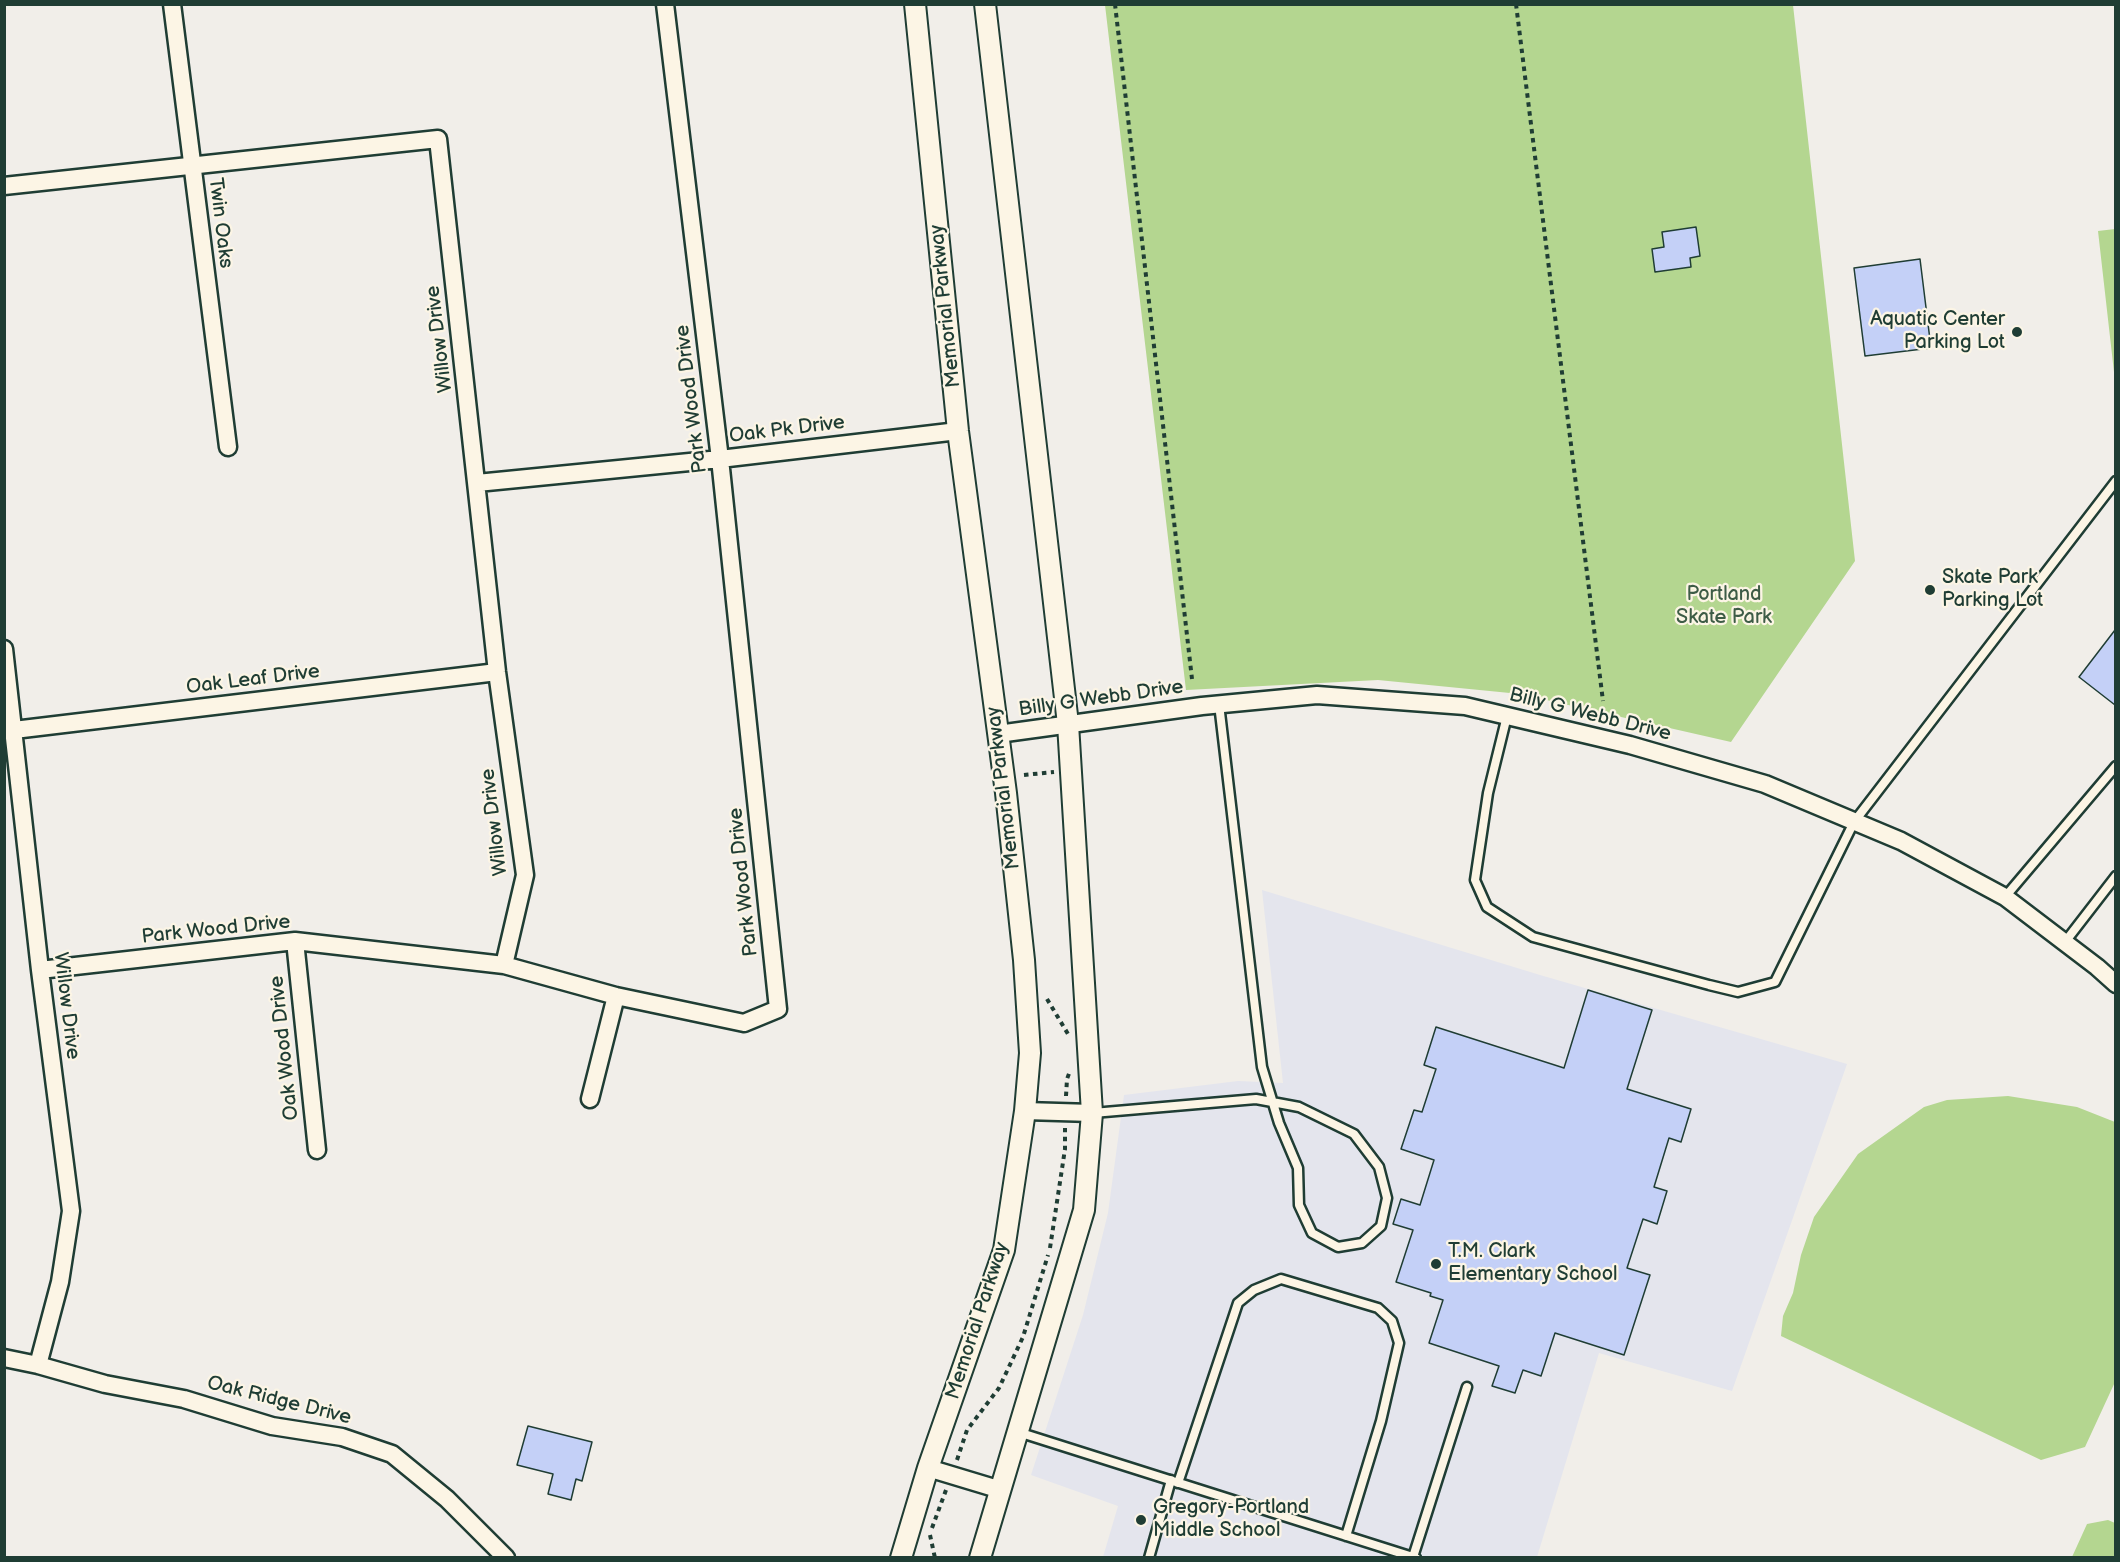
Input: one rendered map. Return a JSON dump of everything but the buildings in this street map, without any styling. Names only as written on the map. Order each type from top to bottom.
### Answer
[{"type":"street","name":"Twin Oaks","points":[[172,4],[228,447]]},
{"type":"street","name":"Park Wood Drive","points":[[40,970],[295,941],[504,965],[616,996],[744,1023],[778,1010],[720,459],[665,4]]},
{"type":"street","name":"Memorial Parkway","points":[[902,1557],[928,1468],[1004,1250],[1025,1111],[1030,1053],[1024,960],[998,734],[958,431],[915,4]]},
{"type":"street","points":[[980,1557],[1084,1210],[1092,1113],[1068,724],[985,4]]},
{"type":"street","name":"Willow Drive","points":[[4,186],[438,139],[497,672],[525,875],[504,965]]},
{"type":"street","name":"Oak Pk Drive","points":[[477,483],[720,459],[958,431]]},
{"type":"street","name":"Willow Drive","points":[[4,649],[40,970],[71,1211],[60,1282],[38,1365]]},
{"type":"street","name":"Oak Leaf Drive","points":[[14,730],[497,672]]},
{"type":"street","name":"Billy G Webb Drive","points":[[998,734],[1219,704],[1317,695],[1466,706],[1630,745],[1765,784],[1900,841],[2005,897],[2065,942],[2115,984]]},
{"type":"street","name":"Oak Wood Drive","points":[[295,941],[317,1150]]},
{"type":"street","points":[[590,1099],[616,996]]},
{"type":"street","points":[[1025,1111],[1092,1113]]},
{"type":"street","name":"Oak Ridge Drive","points":[[4,1358],[105,1384],[184,1399],[272,1426],[342,1437],[392,1454],[447,1499],[497,1554]]},
{"type":"street","points":[[928,1468],[1001,1490]]},
{"type":"lane","points":[[1507,716],[1488,793],[1474,880],[1487,907],[1533,937],[1738,992],[1776,982],[1854,822],[2115,482]]},
{"type":"lane","points":[[1092,1113],[1256,1099],[1274,1102],[1299,1107],[1354,1134],[1379,1167],[1387,1198],[1381,1226],[1362,1243],[1338,1247],[1312,1233],[1299,1205],[1298,1168],[1280,1122],[1274,1102],[1262,1067],[1219,704]]},
{"type":"lane","points":[[2005,897],[2115,766]]},
{"type":"lane","points":[[2065,942],[2115,876]]},
{"type":"lane","points":[[1149,1557],[1238,1303],[1254,1290],[1281,1280],[1378,1308],[1392,1321],[1399,1343],[1381,1421],[1346,1536]]},
{"type":"lane","points":[[1018,1432],[1414,1557],[1467,1387]]},
{"type":"path","points":[[1115,4],[1192,680]]},
{"type":"path","points":[[1516,4],[1603,701]]},
{"type":"shaded area","name":"T.M. Clark Elementary School","points":[[1262,890],[1540,975],[1847,1064],[1732,1391],[1599,1353],[1537,1557],[1103,1557],[1118,1506],[1031,1475],[1083,1315],[1108,1213],[1124,1095],[1238,1081],[1283,1083]]},
{"type":"green space","name":"Portland Skate Park","points":[[1105,5],[1793,5],[1855,561],[1731,742],[1520,694],[1378,680],[1186,690]]},
{"type":"green space","points":[[2116,229],[2115,381],[2098,231]]},
{"type":"green space","points":[[2008,1096],[2077,1107],[2115,1122],[2115,1382],[2085,1447],[2041,1460],[1781,1336],[1783,1316],[1793,1293],[1801,1255],[1814,1217],[1858,1154],[1924,1107],[1947,1100]]},
{"type":"green space","points":[[2108,1520],[2115,1523],[2115,1557],[2072,1557],[2087,1524]]},
{"type":"place","name":"Aquatic Center Parking Lot","points":[[2017,332]]},
{"type":"place","name":"Skate Park Parking Lot","points":[[1930,590]]},
{"type":"place","name":"T.M. Clark Elementary School","points":[[1436,1264]]},
{"type":"place","name":"Gregory-Portland Middle School","points":[[1141,1520]]}]
